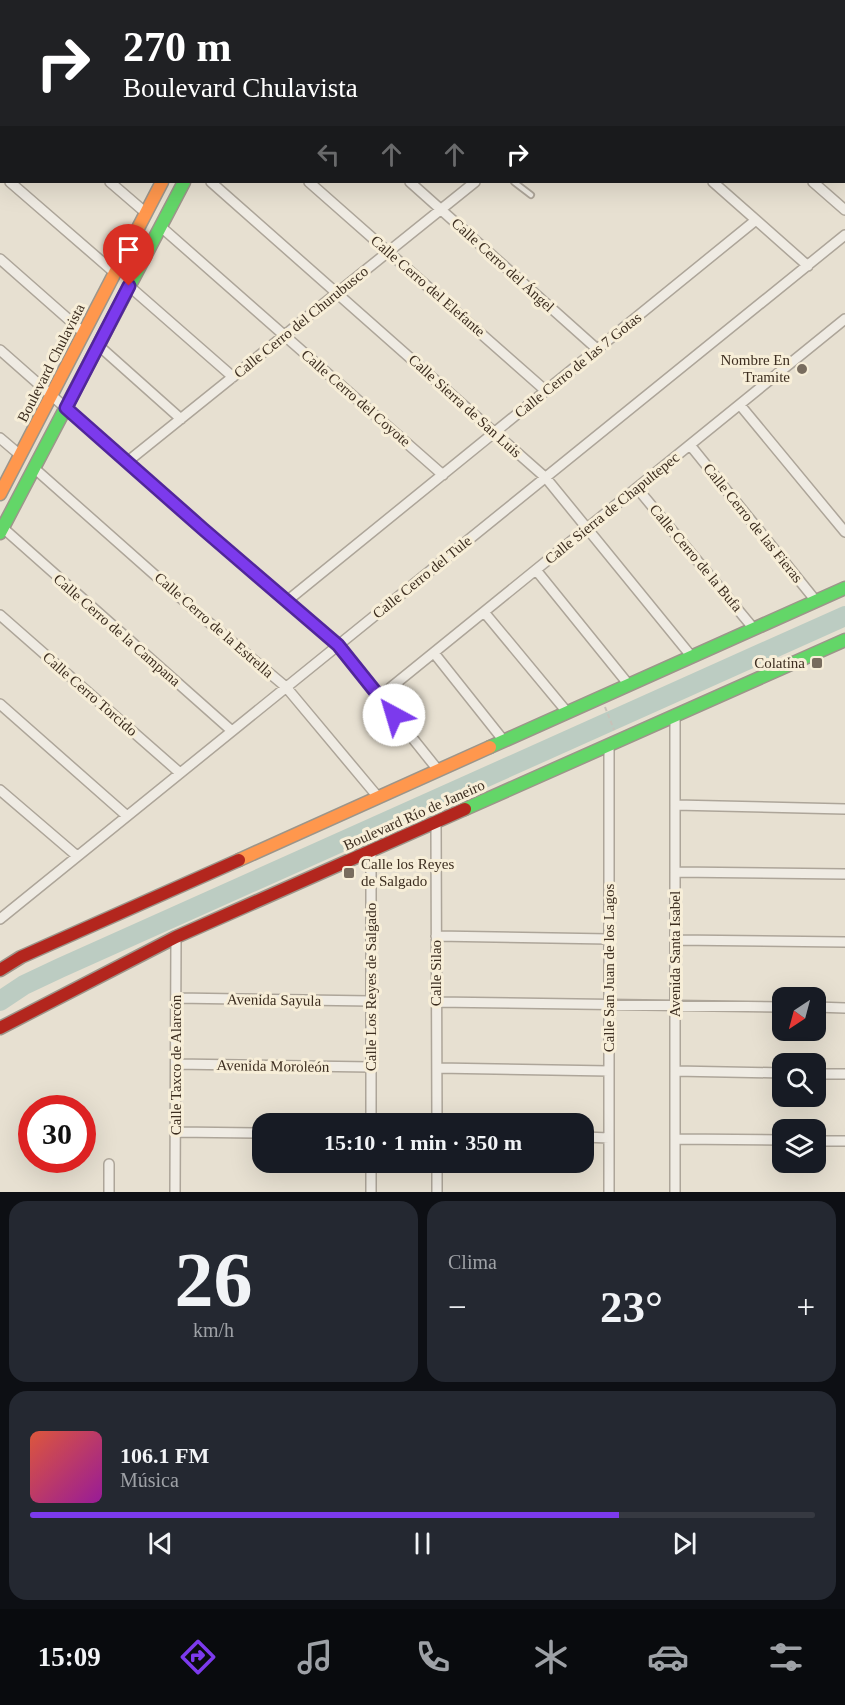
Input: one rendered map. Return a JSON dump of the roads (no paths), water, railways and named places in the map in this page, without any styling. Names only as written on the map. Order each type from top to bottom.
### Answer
[{"type":"street","points":[[10,183],[115,273]]},
{"type":"street","points":[[111,183],[146,213]]},
{"type":"street","name":"Boulevard Chulavista","points":[[0,494],[161,183]]},
{"type":"street","points":[[1,531],[183,183]]},
{"type":"street","name":"Calle Sierra de San Luis","points":[[213,183],[546,477],[692,657]]},
{"type":"street","name":"Calle Cerro del Elefante","points":[[310,183],[546,391]]},
{"type":"street","name":"Calle Cerro del Ángel","points":[[411,183],[597,349]]},
{"type":"street","name":"Calle Cerro del Churubusco","points":[[127,462],[474,183]]},
{"type":"street","points":[[714,183],[808,266]]},
{"type":"street","points":[[814,183],[845,210]]},
{"type":"street","name":"Calle Cerro de las 7 Gotas","points":[[287,601],[756,220]]},
{"type":"street","name":"Calle Cerro del Coyote","points":[[160,226],[443,475]]},
{"type":"street","name":"Calle Cerro del Tule","points":[[0,919],[845,235]]},
{"type":"street","points":[[0,259],[84,333]]},
{"type":"street","points":[[129,286],[233,377]]},
{"type":"street","name":"Calle Sierra de Chapultepec","points":[[380,697],[845,319]]},
{"type":"street","points":[[98,345],[181,418]]},
{"type":"street","points":[[0,350],[338,645],[438,770]]},
{"type":"street","points":[[740,405],[845,532]]},
{"type":"street","points":[[0,438],[20,455]]},
{"type":"street","name":"Calle Cerro de las Fieras","points":[[690,446],[816,601]]},
{"type":"street","name":"Calle Cerro de la Estrella","points":[[34,468],[200,615],[286,687],[378,797]]},
{"type":"street","name":"Calle Cerro de la Bufa","points":[[637,488],[754,629]]},
{"type":"street","name":"Calle Cerro de la Campana","points":[[1,531],[232,731]]},
{"type":"street","points":[[536,570],[629,685]]},
{"type":"street","name":"Boulevard Río de Janeiro","points":[[0,970],[21,957],[845,588]]},
{"type":"street","points":[[484,612],[567,712]]},
{"type":"street","name":"Calle Cerro Torcido","points":[[0,615],[180,773]]},
{"type":"street","name":"Boulevard Río de Janeiro","points":[[0,1028],[176,938],[845,640]]},
{"type":"street","points":[[832,646],[845,652]]},
{"type":"street","points":[[434,653],[504,741]]},
{"type":"street","points":[[0,704],[127,816]]},
{"type":"street","name":"Avenida Santa Isabel","points":[[675,716],[675,1192]]},
{"type":"street","name":"Calle San Juan de los Lagos","points":[[609,1192],[609,939],[614,743]]},
{"type":"street","points":[[0,790],[77,856]]},
{"type":"street","points":[[675,806],[845,809]]},
{"type":"street","name":"Calle Silao","points":[[436,822],[437,1113]]},
{"type":"street","name":"Calle Los Reyes de Salgado","points":[[371,851],[371,1113]]},
{"type":"street","points":[[675,872],[845,874]]},
{"type":"street","points":[[436,936],[609,939]]},
{"type":"street","name":"Calle Taxco de Alarcón","points":[[175,1192],[176,938]]},
{"type":"street","points":[[675,940],[845,942]]},
{"type":"street","name":"Avenida Sayula","points":[[176,998],[371,1001]]},
{"type":"street","points":[[436,1002],[772,1007]]},
{"type":"street","points":[[826,1007],[845,1008]]},
{"type":"street","name":"Avenida Moroleón","points":[[176,1064],[371,1067]]},
{"type":"street","points":[[436,1068],[609,1071]]},
{"type":"street","points":[[675,1071],[772,1073]]},
{"type":"street","points":[[826,1074],[845,1074]]},
{"type":"street","points":[[176,1132],[252,1133]]},
{"type":"street","points":[[594,1137],[609,1138]]},
{"type":"street","points":[[675,1139],[772,1140]]},
{"type":"street","points":[[826,1141],[845,1141]]},
{"type":"street","points":[[109,1164],[109,1192]]},
{"type":"street","points":[[371,1173],[371,1192]]},
{"type":"street","points":[[437,1173],[437,1192]]},
{"type":"lane","points":[[515,183],[531,195]]},
{"type":"waterway","points":[[0,1001],[24,985],[60,968],[845,616]]},
{"type":"place","name":"Nombre En Tramite","points":[[802,369]]},
{"type":"place","name":"Colatina","points":[[817,663]]},
{"type":"place","name":"Calle los Reyes de Salgado","points":[[349,873]]}]
